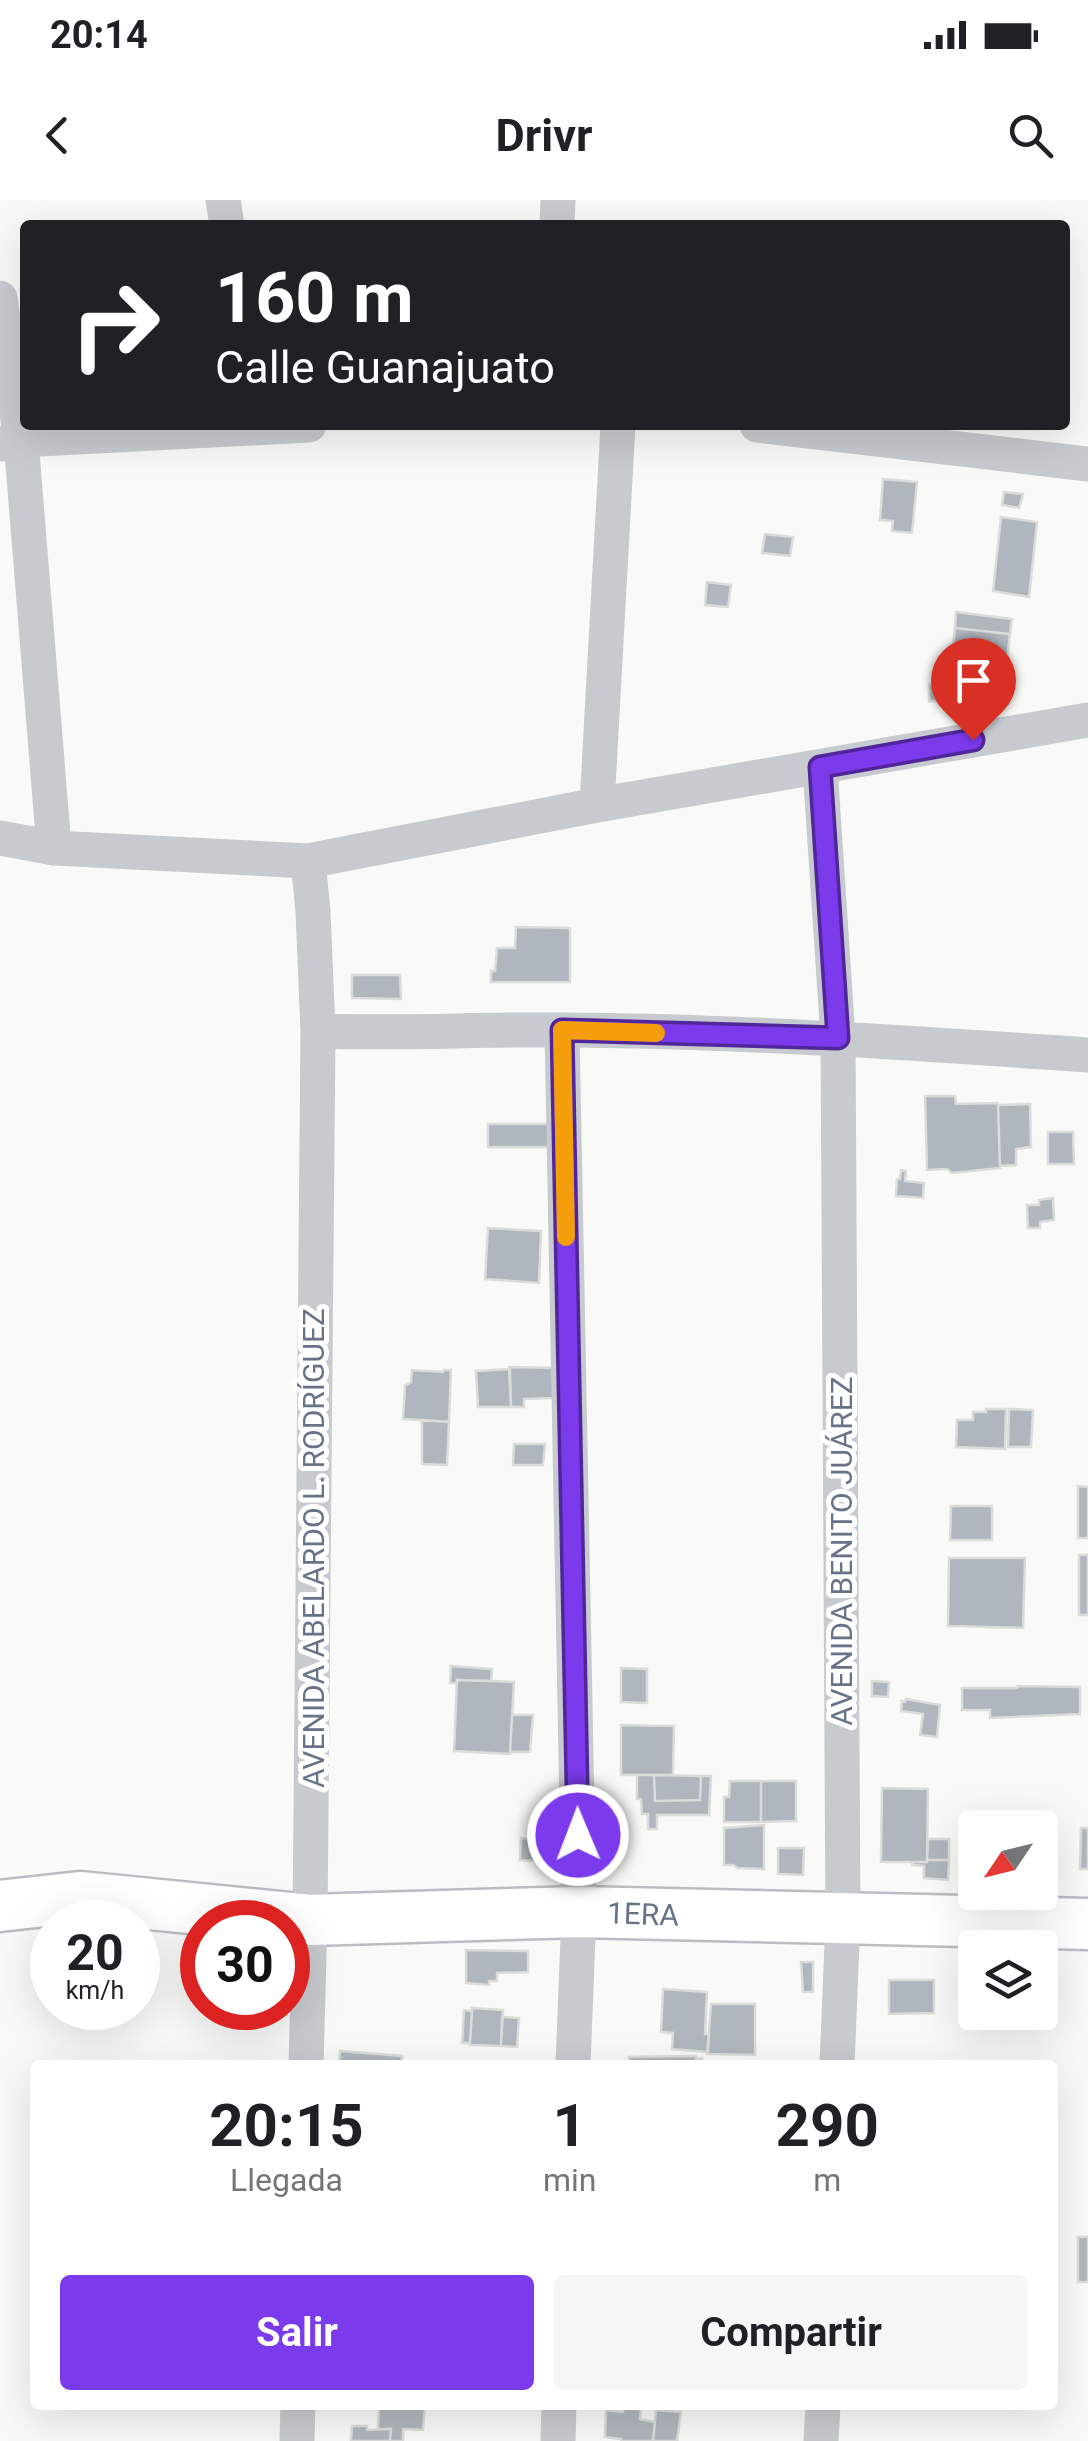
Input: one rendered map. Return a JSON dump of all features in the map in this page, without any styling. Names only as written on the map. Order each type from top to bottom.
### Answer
[{"type":"main road","name":"1ERA","points":[[0,1906],[80,1897],[180,1907]]},
{"type":"main road","name":"1ERA","points":[[310,1920],[579,1912],[1088,1924]]},
{"type":"street","points":[[0,298],[11,442],[54,848]]},
{"type":"street","points":[[11,442],[194,430]]},
{"type":"street","points":[[597,806],[618,430]]},
{"type":"street","points":[[799,430],[1088,464]]},
{"type":"street","points":[[0,838],[54,848],[308,862],[597,806],[1088,720]]},
{"type":"street","name":"AVENIDA BENITO JUÁREZ","points":[[820,767],[838,1038],[843,1920],[837,2060]]},
{"type":"street","name":"AVENIDA ABELARDO L. RODRÍGUEZ","points":[[308,862],[318,1032],[310,1920]]},
{"type":"street","points":[[562,1030],[579,1912],[573,2060]]},
{"type":"street","points":[[318,1032],[562,1030],[838,1038],[1088,1055]]},
{"type":"street","name":"AVENIDA ABELARDO L. RODRÍGUEZ","points":[[306,2060],[307,2030]]},
{"type":"street","points":[[296,2441],[298,2410]]},
{"type":"street","points":[[558,2441],[559,2410]]},
{"type":"street","points":[[821,2441],[822,2410]]},
{"type":"building","points":[[883,479],[917,482],[912,533],[892,531],[893,521],[880,520]]},
{"type":"building","points":[[1004,492],[1023,494],[1019,508],[1002,505]]},
{"type":"building","points":[[1001,517],[1037,522],[1029,597],[993,591]]},
{"type":"building","points":[[765,534],[793,537],[790,556],[762,553]]},
{"type":"building","points":[[707,582],[731,585],[728,607],[705,605]]},
{"type":"building","points":[[956,612],[1012,619],[1010,634],[955,628]]},
{"type":"building","points":[[955,628],[1010,634],[1003,693],[972,690],[973,676],[950,674]]},
{"type":"building","points":[[929,684],[946,685],[945,701],[929,701]]},
{"type":"building","points":[[516,927],[570,928],[570,982],[491,982],[497,948],[515,948]]},
{"type":"building","points":[[352,975],[400,975],[401,999],[352,998]]},
{"type":"building","points":[[925,1096],[955,1096],[956,1104],[998,1103],[1000,1168],[952,1173],[947,1169],[927,1170]]},
{"type":"building","points":[[1030,1104],[1031,1147],[1016,1149],[1016,1165],[1000,1166],[998,1105]]},
{"type":"building","points":[[488,1124],[567,1124],[567,1147],[488,1147]]},
{"type":"building","points":[[1048,1132],[1073,1132],[1074,1164],[1048,1164]]},
{"type":"building","points":[[901,1170],[906,1171],[905,1181],[924,1183],[923,1198],[896,1196]]},
{"type":"building","points":[[1053,1198],[1054,1220],[1040,1222],[1040,1228],[1028,1228],[1027,1205],[1039,1205],[1039,1200]]},
{"type":"building","points":[[488,1228],[541,1231],[539,1283],[485,1279]]},
{"type":"building","points":[[509,1367],[559,1368],[553,1398],[524,1399],[524,1407],[511,1407]]},
{"type":"building","points":[[510,1369],[511,1407],[478,1407],[476,1371]]},
{"type":"building","points":[[412,1370],[451,1370],[449,1422],[403,1419],[405,1386],[411,1382]]},
{"type":"building","points":[[1006,1409],[1005,1449],[956,1447],[957,1420],[973,1420],[973,1412]]},
{"type":"building","points":[[1009,1409],[1033,1410],[1031,1447],[1008,1447]]},
{"type":"building","points":[[422,1420],[449,1422],[447,1465],[422,1464]]},
{"type":"building","points":[[514,1444],[545,1444],[543,1465],[513,1465]]},
{"type":"building","points":[[1078,1486],[1088,1487],[1088,1538],[1078,1538]]},
{"type":"building","points":[[951,1506],[992,1506],[992,1540],[950,1540]]},
{"type":"building","points":[[1079,1555],[1088,1555],[1088,1615],[1079,1615]]},
{"type":"building","points":[[949,1558],[1025,1558],[1023,1628],[948,1626]]},
{"type":"building","points":[[451,1666],[492,1669],[491,1681],[450,1683]]},
{"type":"building","points":[[621,1668],[647,1669],[647,1703],[621,1702]]},
{"type":"building","points":[[457,1680],[514,1682],[510,1754],[454,1751]]},
{"type":"building","points":[[872,1681],[889,1682],[888,1697],[872,1696]]},
{"type":"building","points":[[1080,1687],[1080,1714],[990,1718],[990,1710],[962,1710],[962,1688]]},
{"type":"building","points":[[906,1699],[940,1705],[937,1737],[920,1735],[923,1714],[901,1711]]},
{"type":"building","points":[[512,1715],[533,1715],[530,1752],[510,1752]]},
{"type":"building","points":[[621,1725],[674,1726],[673,1775],[621,1775]]},
{"type":"building","points":[[637,1775],[654,1775],[655,1801],[700,1800],[701,1776],[711,1776],[709,1815],[657,1815],[657,1829],[648,1829],[648,1814],[642,1814],[641,1799],[637,1799]]},
{"type":"building","points":[[654,1775],[701,1776],[700,1800],[655,1801]]},
{"type":"building","points":[[730,1781],[761,1781],[761,1822],[724,1822],[724,1797],[729,1797]]},
{"type":"building","points":[[761,1781],[796,1781],[796,1821],[761,1822]]},
{"type":"building","points":[[882,1788],[928,1789],[927,1862],[881,1862]]},
{"type":"building","points":[[764,1825],[764,1869],[724,1865],[724,1828]]},
{"type":"building","points":[[1081,1828],[1088,1828],[1088,1869],[1080,1869]]},
{"type":"building","points":[[521,1838],[541,1839],[540,1861],[520,1860]]},
{"type":"building","points":[[928,1839],[949,1839],[949,1860],[927,1860]]},
{"type":"building","points":[[778,1848],[804,1848],[803,1875],[778,1874]]},
{"type":"building","points":[[949,1860],[948,1880],[924,1878],[924,1866],[912,1865]]},
{"type":"building","points":[[466,1950],[528,1951],[528,1972],[497,1973],[497,1981],[489,1981],[489,1985],[466,1983]]},
{"type":"building","points":[[801,1962],[813,1962],[813,1992],[803,1992]]},
{"type":"building","points":[[889,1980],[934,1980],[934,2013],[889,2014]]},
{"type":"building","points":[[663,1989],[707,1992],[708,2052],[672,2049],[673,2033],[661,2032]]},
{"type":"building","points":[[711,2004],[755,2004],[755,2055],[707,2054]]},
{"type":"building","points":[[472,2008],[503,2010],[501,2046],[470,2045]]},
{"type":"building","points":[[464,2010],[472,2011],[470,2043],[462,2043]]},
{"type":"building","points":[[502,2017],[519,2018],[517,2047],[501,2046]]},
{"type":"building","points":[[340,2051],[402,2056],[402,2060],[339,2060]]},
{"type":"building","points":[[696,2056],[702,2060],[629,2060]]},
{"type":"building","points":[[1078,2237],[1088,2237],[1088,2282],[1078,2282]]},
{"type":"building","points":[[379,2410],[425,2410],[423,2430],[403,2429],[403,2441],[390,2441],[391,2429],[378,2429]]},
{"type":"building","points":[[606,2410],[641,2410],[640,2419],[655,2422],[653,2441],[605,2437]]},
{"type":"building","points":[[656,2410],[681,2412],[677,2441],[653,2441]]},
{"type":"building","points":[[352,2426],[391,2429],[390,2441],[351,2441]]},
{"type":"slow traffic","points":[[566,1237],[562,1030],[656,1033]]},
{"type":"route","points":[[578,1835],[562,1030],[838,1038],[820,767],[973,740]]}]
